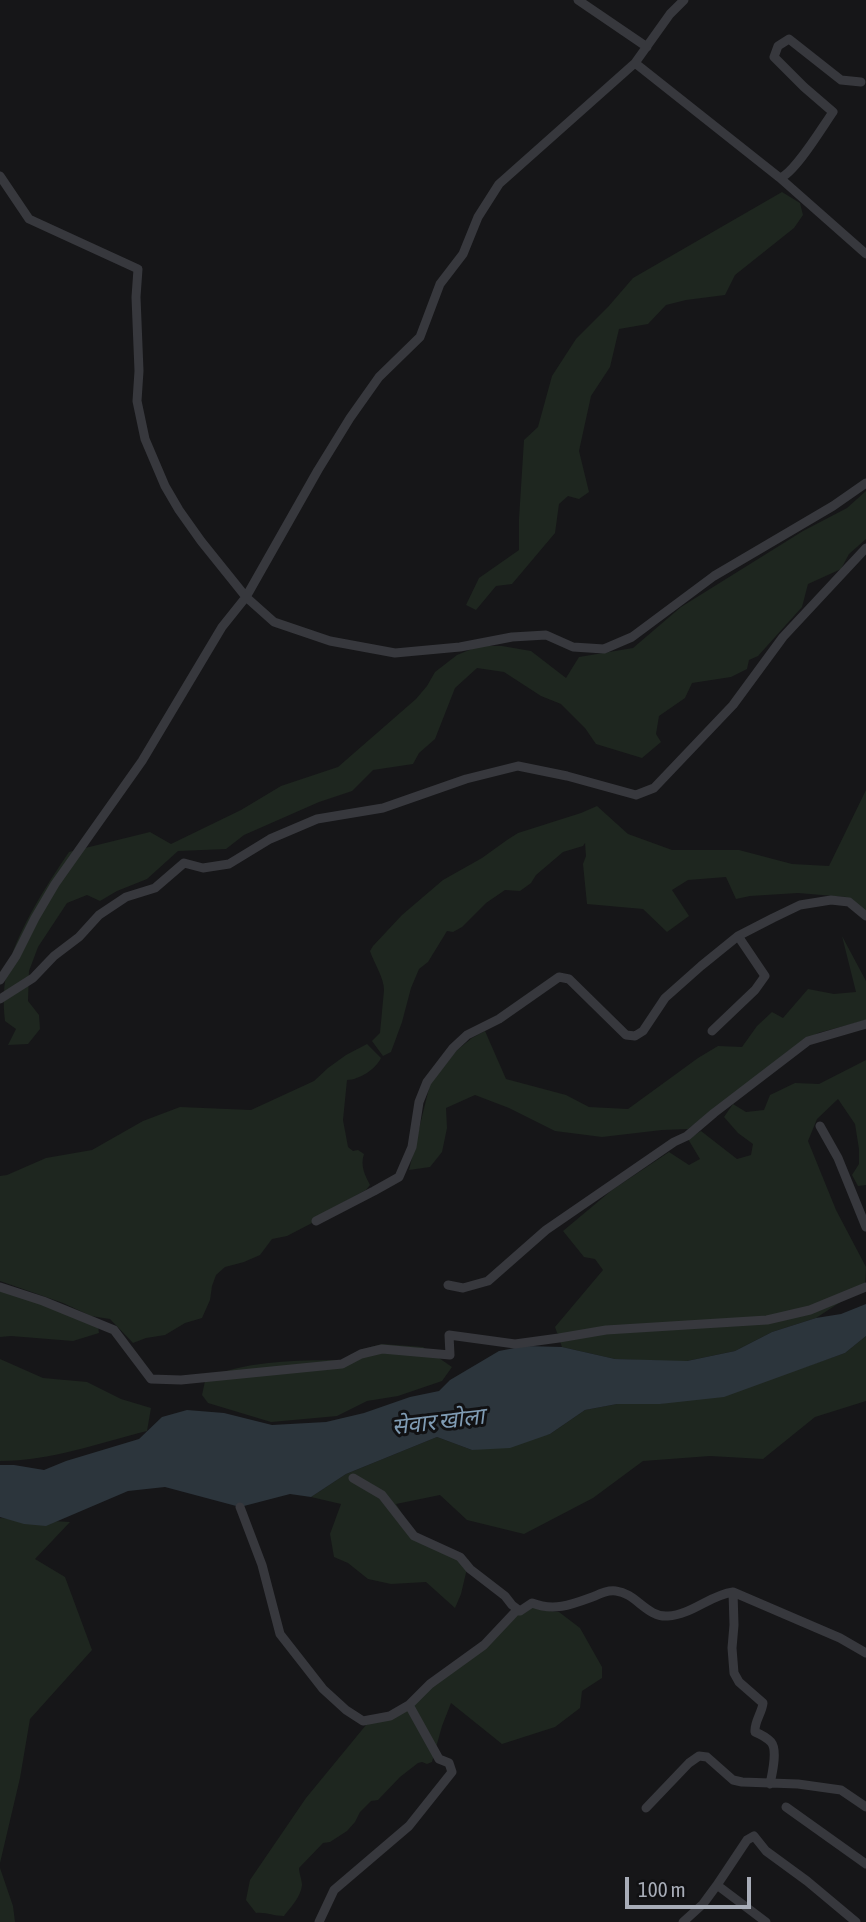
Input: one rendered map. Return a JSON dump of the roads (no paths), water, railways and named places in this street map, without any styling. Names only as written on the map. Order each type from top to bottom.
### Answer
[{"type":"street","points":[[578,0],[647,47]]},
{"type":"street","points":[[0,980],[55,884],[142,761],[222,627],[246,597],[350,418],[379,377],[420,337],[440,284],[463,254],[478,217],[499,184],[635,63],[670,14],[684,0]]},
{"type":"street","points":[[780,178],[786,176],[795,165],[833,112],[804,88],[774,57],[778,46],[789,39],[841,80],[860,82]]},
{"type":"street","points":[[635,63],[780,178],[866,254]]},
{"type":"street","points":[[0,176],[29,219],[138,269],[137,401],[145,439],[165,486],[179,510],[221,568],[246,597],[274,622],[330,640],[394,653],[546,635],[573,646],[604,649],[632,637],[714,576],[833,506],[866,483]]},
{"type":"street","points":[[0,999],[33,978],[54,956],[79,937],[99,915],[126,897],[155,888],[184,863],[204,868],[229,864],[270,839],[317,819],[383,807],[466,779],[518,766],[636,795],[654,788],[733,705],[783,636],[866,548]]},
{"type":"street","points":[[316,1221],[399,1177],[412,1147],[419,1102],[426,1082],[453,1048],[467,1035],[499,1019],[559,977],[569,979],[626,1035],[635,1036],[643,1031],[665,998],[738,936],[800,905],[831,900],[849,902],[866,916]]},
{"type":"street","points":[[712,1031],[755,990],[765,976],[738,936]]},
{"type":"street","points":[[448,1285],[463,1288],[488,1281],[546,1230],[674,1142],[687,1136],[808,1041],[866,1024]]},
{"type":"street","points":[[820,1126],[838,1158],[866,1227]]},
{"type":"street","points":[[0,1287],[114,1330],[150,1379],[181,1380],[342,1364],[361,1354],[383,1349],[450,1355],[449,1335],[515,1344],[606,1330],[767,1320],[810,1310],[866,1287]]},
{"type":"street","points":[[353,1478],[382,1494],[414,1536],[460,1557],[470,1569],[520,1611]]},
{"type":"street","points":[[240,1507],[262,1565],[280,1634],[323,1689],[363,1721],[390,1716],[409,1705],[430,1684],[484,1645],[516,1611],[532,1603],[558,1608],[615,1591],[629,1595],[656,1615],[669,1616],[688,1610],[721,1593],[733,1591],[840,1638],[866,1653]]},
{"type":"street","points":[[733,1591],[734,1673],[739,1682],[763,1703],[755,1732],[770,1741],[773,1747],[770,1784]]},
{"type":"street","points":[[324,1920],[334,1891],[409,1826],[452,1772],[449,1763],[439,1759],[409,1705]]},
{"type":"street","points":[[646,1808],[699,1756],[707,1758],[733,1780],[841,1790],[864,1804]]},
{"type":"street","points":[[786,1807],[866,1864]]},
{"type":"street","points":[[683,1922],[704,1904],[747,1840],[754,1836],[766,1851],[856,1922]]},
{"type":"street","points":[[717,1885],[766,1922]]},
{"type":"water","name":"सेवार खोला","points":[[866,1304],[866,1336],[845,1353],[724,1397],[660,1404],[617,1404],[585,1410],[550,1434],[510,1448],[472,1450],[437,1437],[346,1474],[311,1497],[290,1494],[240,1507],[165,1487],[128,1491],[46,1526],[24,1524],[0,1517],[0,1465],[44,1470],[139,1439],[162,1417],[187,1410],[224,1413],[272,1425],[326,1422],[439,1391],[450,1380],[499,1351],[525,1346],[562,1347],[615,1359],[687,1361],[735,1351],[772,1332],[816,1318],[841,1314]]}]
